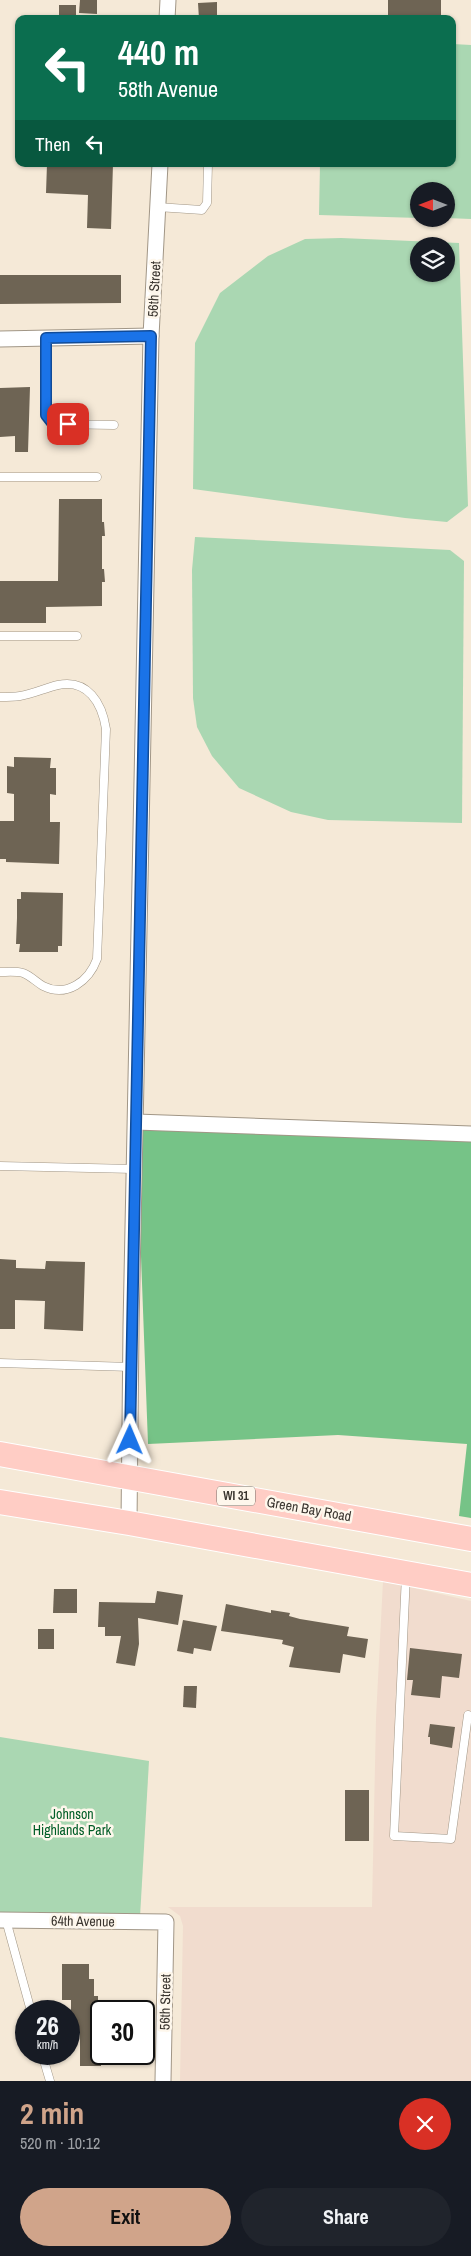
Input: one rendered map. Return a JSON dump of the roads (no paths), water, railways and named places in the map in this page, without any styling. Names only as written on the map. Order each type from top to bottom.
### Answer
[{"type":"main road","name":"Green Bay Road","points":[[0,1454],[471,1539]]},
{"type":"main road","points":[[0,1502],[130,1523],[471,1584]]},
{"type":"street","points":[[167,15],[168,0]]},
{"type":"street","name":"56th Street","points":[[130,1523],[134,1169],[151,336],[160,167]]},
{"type":"street","points":[[0,338],[151,336]]},
{"type":"street","points":[[136,1122],[471,1134]]},
{"type":"street","name":"64th Avenue","points":[[3,1920],[166,1922]]},
{"type":"street","name":"56th Street","points":[[163,2081],[166,1922]]},
{"type":"lane","points":[[158,207],[202,210],[207,203],[208,167]]},
{"type":"lane","points":[[46,338],[46,415],[53,424],[114,425]]},
{"type":"lane","points":[[0,477],[97,476]]},
{"type":"lane","points":[[0,636],[77,636]]},
{"type":"lane","points":[[0,697],[21,696],[60,684],[80,687],[88,691],[101,708],[106,729],[106,742],[97,959],[94,968],[86,979],[76,987],[60,990],[44,986],[23,973],[0,972]]},
{"type":"lane","points":[[0,1166],[134,1169]]},
{"type":"lane","points":[[0,1363],[131,1367]]},
{"type":"lane","points":[[406,1573],[394,1836],[451,1839],[468,1715]]},
{"type":"lane","points":[[3,1920],[28,2000]]},
{"type":"lane","points":[[45,2065],[50,2081]]},
{"type":"park label","name":"Johnson Highlands Park","points":[[72,1822]]}]
